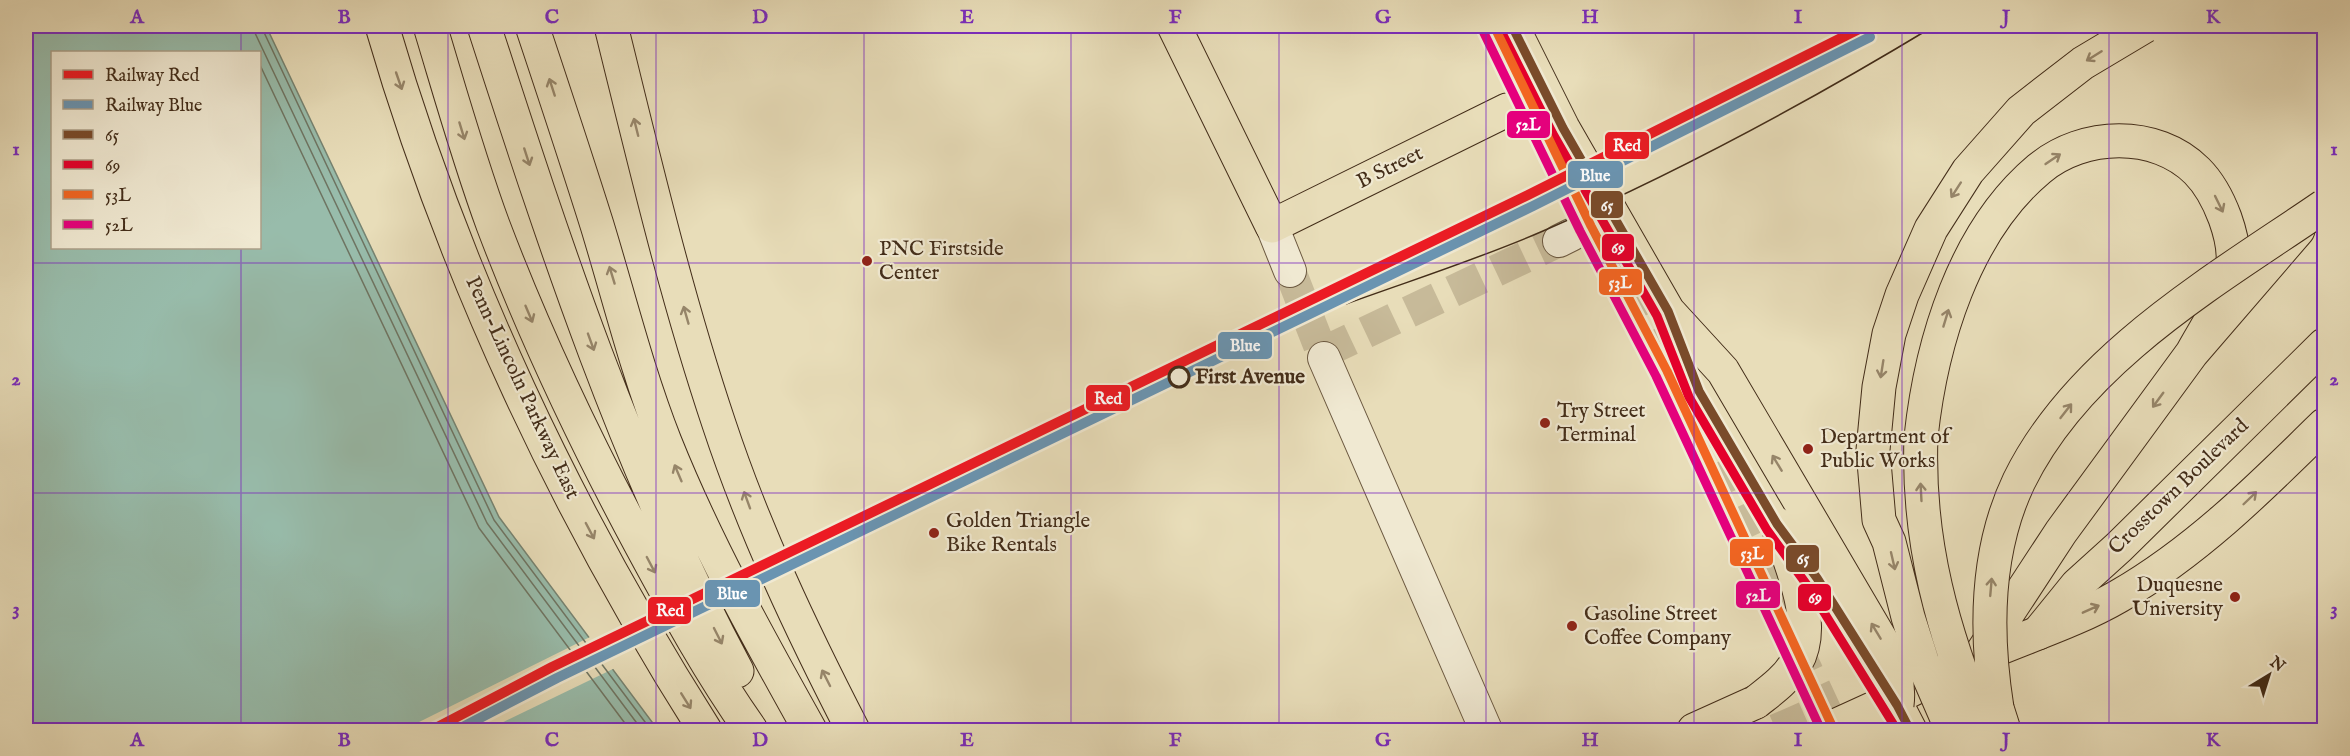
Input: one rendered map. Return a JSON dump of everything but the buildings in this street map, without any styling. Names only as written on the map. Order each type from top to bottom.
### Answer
[{"type":"main road","name":"Penn-Lincoln Parkway East","points":[[382,26],[427,164],[514,378],[562,479],[617,583],[705,730]]},
{"type":"main road","points":[[430,26],[468,153],[494,225],[564,395],[616,500],[657,575],[704,658],[752,730]]},
{"type":"main road","points":[[484,26],[556,247],[644,480],[717,633],[770,730]]},
{"type":"main road","points":[[532,26],[596,223],[646,392],[665,441],[722,566],[810,730]]},
{"type":"main road","points":[[611,26],[655,202],[719,424],[762,540],[804,634],[853,730]]},
{"type":"main road","points":[[1174,26],[1272,226]]},
{"type":"main road","points":[[1512,26],[1563,128],[1668,311],[1699,391],[1777,524],[1817,578],[1894,718]]},
{"type":"main road","points":[[1952,730],[1922,661],[1902,597],[1889,542],[1879,520],[1874,450],[1879,387],[1889,334],[1902,295],[1931,229],[1968,171],[2021,111],[2083,63],[2145,26]]},
{"type":"main road","name":"B Street","points":[[1272,226],[1507,110]]},
{"type":"main road","points":[[1992,725],[1948,639],[1927,551],[1920,475],[1921,437],[1930,372],[1949,308],[1975,250],[2012,195],[2040,168],[2066,151],[2110,140],[2129,141],[2172,153],[2197,171],[2208,184],[2222,210],[2232,246],[2233,262],[2228,285],[2192,353]]},
{"type":"main road","points":[[1980,656],[2022,595],[2061,532],[2192,353],[2325,200]]},
{"type":"main road","points":[[1992,725],[1989,615],[1991,583],[2003,525],[2030,460],[2085,388],[2131,346],[2218,279],[2325,206]]},
{"type":"main road","points":[[1668,311],[1723,371],[1878,633],[1893,664],[1898,682],[1894,718]]},
{"type":"main road","name":"Crosstown Boulevard","points":[[2038,633],[2077,585],[2119,547],[2325,345]]},
{"type":"main road","points":[[1826,730],[1894,718],[1980,656],[2117,598],[2153,575],[2236,511],[2325,425]]},
{"type":"main road","points":[[1694,730],[1756,702],[1786,677],[1801,654],[1803,609],[1777,524]]},
{"type":"street","points":[[1272,226],[1290,271]]},
{"type":"street","points":[[1324,358],[1486,730]]},
{"type":"water","points":[[26,26],[266,26],[499,517],[658,730],[26,730]]},
{"type":"pier","points":[[592,636],[615,668],[487,730],[403,730]]},
{"type":"tunnel","points":[[1494,26],[1591,226],[1667,371],[1834,730]]},
{"type":"tunnel","points":[[1571,235],[1591,226]]},
{"type":"tunnel","points":[[1322,353],[1559,241]]},
{"type":"tunnel","points":[[1290,271],[1324,358]]},
{"type":"tunnel","points":[[1776,730],[1824,709]]},
{"type":"tram line","points":[[1346,304],[1470,260],[1593,209],[1791,109],[1934,26]]},
{"type":"rail line","name":"Red","points":[[432,730],[552,667],[1528,195],[1865,26]]},
{"type":"rail line","name":"Blue","points":[[457,730],[557,678],[1533,206],[1870,37]]},
{"type":"transit line","name":"53L","points":[[1494,26],[1591,226],[1667,371],[1834,730]]},
{"type":"transit line","name":"65","points":[[1512,26],[1563,128],[1668,311],[1699,391],[1777,524],[1817,578],[1897,705],[1910,730]]},
{"type":"transit line","name":"52L","points":[[1483,31],[1580,231],[1656,376],[1821,730]]},
{"type":"transit line","name":"69","points":[[1501,31],[1553,134],[1657,316],[1689,397],[1767,530],[1807,585],[1897,730]]},
{"type":"place","name":"PNC Firstside Center","points":[[867,261]]},
{"type":"place","name":"First Avenue","points":[[1179,377]]},
{"type":"place","name":"Try Street Terminal","points":[[1545,423]]},
{"type":"place","name":"Department of Public Works","points":[[1808,449]]},
{"type":"place","name":"Golden Triangle Bike Rentals","points":[[934,533]]},
{"type":"place","name":"Duquesne University","points":[[2235,597]]},
{"type":"place","name":"Gasoline Street Coffee Company","points":[[1572,626]]}]
